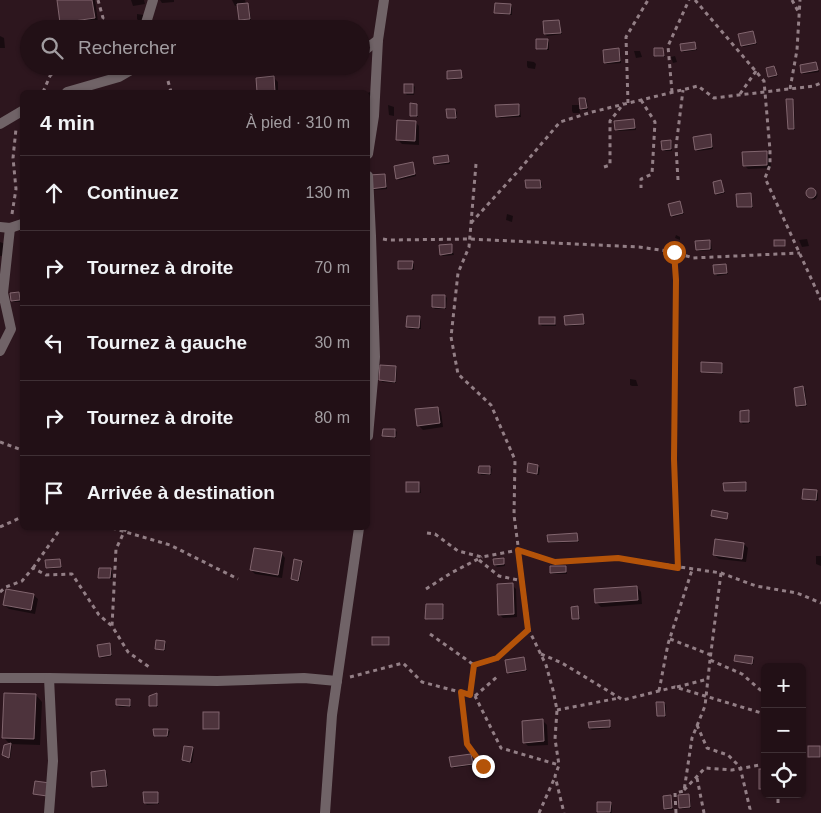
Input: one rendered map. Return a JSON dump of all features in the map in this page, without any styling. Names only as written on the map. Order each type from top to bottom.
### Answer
[{"type":"street","points":[[147,20],[153,0]]},
{"type":"street","points":[[370,141],[374,116],[378,40],[384,0]]},
{"type":"street","points":[[370,46],[378,40]]},
{"type":"street","points":[[74,90],[122,75]]},
{"type":"street","points":[[0,124],[20,112]]},
{"type":"street","points":[[370,206],[375,357],[370,413]]},
{"type":"street","points":[[0,351],[11,329],[3,293],[5,227],[20,224]]},
{"type":"street","points":[[325,813],[332,715],[359,530]]},
{"type":"street","points":[[0,678],[170,681],[304,678],[337,680]]},
{"type":"street","points":[[49,678],[52,761],[50,813]]},
{"type":"path","points":[[98,0],[103,18],[101,20]]},
{"type":"path","points":[[604,167],[610,165],[610,121],[626,103],[626,36],[648,0]]},
{"type":"path","points":[[672,92],[668,46],[689,0]]},
{"type":"path","points":[[695,0],[764,81],[770,150],[770,165],[765,178],[821,300]]},
{"type":"path","points":[[792,0],[799,14]]},
{"type":"path","points":[[790,89],[797,50],[800,0]]},
{"type":"path","points":[[739,95],[756,70]]},
{"type":"path","points":[[44,90],[51,75]]},
{"type":"path","points":[[471,224],[560,122],[626,103],[698,86],[714,98],[814,86],[821,83]]},
{"type":"path","points":[[678,180],[676,147],[683,90]]},
{"type":"path","points":[[641,100],[655,122],[652,174],[641,179],[641,188]]},
{"type":"path","points":[[5,227],[16,189],[13,158],[16,128],[19,121]]},
{"type":"path","points":[[476,164],[469,247],[458,273],[451,337],[458,374],[490,405],[515,460],[514,516],[528,630],[546,665],[557,710],[555,740],[559,765],[539,813]]},
{"type":"path","points":[[372,236],[389,240],[470,239],[638,247],[674,252],[693,258],[800,253]]},
{"type":"path","points":[[674,252],[676,280],[674,459],[678,568]]},
{"type":"path","points":[[0,442],[20,449]]},
{"type":"path","points":[[0,527],[20,519]]},
{"type":"path","points":[[0,592],[6,587],[22,581],[60,530]]},
{"type":"path","points":[[112,626],[116,549],[125,530]]},
{"type":"path","points":[[128,530],[170,545],[238,579]]},
{"type":"path","points":[[427,533],[435,534],[458,551],[480,558],[499,576],[523,581]]},
{"type":"path","points":[[426,589],[480,558],[518,550],[555,562],[618,558],[721,574],[756,586],[797,594],[821,604]]},
{"type":"path","points":[[33,568],[46,575],[72,574],[99,616],[112,626],[128,652],[155,672]]},
{"type":"path","points":[[659,691],[670,639],[692,570]]},
{"type":"path","points":[[684,791],[692,738],[705,706],[721,574]]},
{"type":"path","points":[[474,665],[497,658],[528,630]]},
{"type":"path","points":[[528,630],[541,654],[562,663],[623,700],[708,679]]},
{"type":"path","points":[[430,634],[474,665]]},
{"type":"path","points":[[670,639],[742,674],[761,691]]},
{"type":"path","points":[[337,680],[403,663],[422,682],[475,696]]},
{"type":"path","points":[[470,695],[474,665]]},
{"type":"path","points":[[475,696],[498,676]]},
{"type":"path","points":[[675,687],[761,713]]},
{"type":"path","points":[[461,692],[467,744],[483,766]]},
{"type":"path","points":[[475,696],[501,748],[559,765]]},
{"type":"path","points":[[557,710],[620,698]]},
{"type":"path","points":[[697,725],[706,748],[728,755],[740,768],[750,809],[749,813]]},
{"type":"path","points":[[676,813],[675,793],[684,791],[705,768],[732,770],[761,765]]},
{"type":"path","points":[[555,776],[564,813]]},
{"type":"path","points":[[697,777],[704,813]]},
{"type":"path","points":[[778,798],[778,803]]},
{"type":"building","points":[[57,0],[92,0],[95,18],[60,20]]},
{"type":"building","points":[[248,3],[250,19],[239,20],[237,4]]},
{"type":"building","points":[[495,3],[511,4],[510,14],[494,13]]},
{"type":"building","points":[[559,20],[561,33],[544,34],[543,21]]},
{"type":"building","points":[[753,31],[756,43],[741,46],[738,34]]},
{"type":"building","points":[[536,39],[548,39],[547,49],[536,49]]},
{"type":"building","points":[[695,42],[696,49],[681,51],[680,44]]},
{"type":"building","points":[[619,48],[620,61],[604,63],[603,50]]},
{"type":"building","points":[[654,48],[663,48],[664,56],[654,56]]},
{"type":"building","points":[[816,62],[818,70],[801,73],[800,65]]},
{"type":"building","points":[[774,66],[777,75],[768,77],[766,68]]},
{"type":"building","points":[[461,70],[462,78],[447,79],[447,71]]},
{"type":"building","points":[[274,76],[275,90],[257,90],[256,78]]},
{"type":"building","points":[[404,84],[413,84],[413,93],[404,93]]},
{"type":"building","points":[[579,98],[585,98],[587,108],[580,109]]},
{"type":"building","points":[[786,99],[793,99],[794,129],[788,129]]},
{"type":"building","points":[[410,103],[417,104],[417,116],[410,116]]},
{"type":"building","points":[[519,104],[519,115],[496,117],[495,105]]},
{"type":"building","points":[[446,109],[455,109],[456,118],[447,118]]},
{"type":"building","points":[[634,119],[635,128],[615,130],[614,121]]},
{"type":"building","points":[[397,120],[416,121],[415,141],[396,140]]},
{"type":"building","points":[[711,134],[712,147],[695,150],[693,137]]},
{"type":"building","points":[[671,140],[671,149],[662,150],[661,141]]},
{"type":"building","points":[[767,151],[767,165],[743,166],[742,152]]},
{"type":"building","points":[[448,155],[449,162],[434,164],[433,157]]},
{"type":"building","points":[[413,162],[415,174],[396,179],[394,166]]},
{"type":"building","points":[[385,174],[386,187],[370,189],[370,175]]},
{"type":"building","points":[[525,180],[540,180],[541,188],[526,188]]},
{"type":"building","points":[[721,180],[724,192],[715,194],[713,182]]},
{"type":"building","points":[[811,188],[816,193],[811,198],[806,193]]},
{"type":"building","points":[[751,193],[752,207],[737,207],[736,194]]},
{"type":"building","points":[[680,201],[683,213],[671,216],[668,204]]},
{"type":"building","points":[[710,240],[710,249],[696,250],[695,241]]},
{"type":"building","points":[[774,240],[785,240],[785,246],[774,246]]},
{"type":"building","points":[[452,244],[452,253],[440,255],[439,245]]},
{"type":"building","points":[[398,261],[413,261],[412,269],[398,269]]},
{"type":"building","points":[[726,264],[727,273],[714,274],[713,265]]},
{"type":"building","points":[[19,292],[20,300],[11,301],[10,293]]},
{"type":"building","points":[[432,295],[445,295],[445,308],[432,307]]},
{"type":"building","points":[[583,314],[584,324],[565,325],[564,316]]},
{"type":"building","points":[[407,316],[420,316],[419,328],[406,327]]},
{"type":"building","points":[[539,317],[555,317],[555,324],[539,324]]},
{"type":"building","points":[[701,362],[722,363],[722,373],[701,372]]},
{"type":"building","points":[[380,365],[396,366],[395,382],[379,380]]},
{"type":"building","points":[[803,386],[806,405],[796,406],[794,388]]},
{"type":"building","points":[[438,407],[440,423],[417,426],[415,409]]},
{"type":"building","points":[[749,410],[749,422],[740,422],[740,411]]},
{"type":"building","points":[[383,429],[395,429],[395,437],[382,436]]},
{"type":"building","points":[[528,463],[538,465],[537,474],[527,472]]},
{"type":"building","points":[[479,466],[490,466],[490,474],[478,473]]},
{"type":"building","points":[[406,482],[419,482],[419,492],[406,492]]},
{"type":"building","points":[[746,482],[746,491],[724,491],[723,483]]},
{"type":"building","points":[[803,489],[817,490],[816,500],[802,499]]},
{"type":"building","points":[[712,510],[728,513],[727,519],[711,516]]},
{"type":"building","points":[[577,533],[578,541],[548,542],[547,535]]},
{"type":"building","points":[[715,539],[744,543],[742,559],[713,555]]},
{"type":"building","points":[[254,548],[282,552],[278,575],[250,570]]},
{"type":"building","points":[[504,558],[504,564],[494,565],[493,559]]},
{"type":"building","points":[[60,559],[61,567],[46,568],[45,560]]},
{"type":"building","points":[[294,559],[302,561],[298,581],[291,579]]},
{"type":"building","points":[[550,566],[566,566],[566,572],[550,573]]},
{"type":"building","points":[[99,568],[111,568],[110,578],[98,578]]},
{"type":"building","points":[[513,583],[514,614],[498,615],[497,584]]},
{"type":"building","points":[[637,586],[638,600],[595,603],[594,589]]},
{"type":"building","points":[[6,589],[34,594],[31,610],[3,605]]},
{"type":"building","points":[[426,604],[443,604],[443,619],[425,619]]},
{"type":"building","points":[[578,606],[579,619],[572,619],[571,607]]},
{"type":"building","points":[[372,637],[389,637],[389,645],[372,645]]},
{"type":"building","points":[[156,640],[165,641],[164,650],[155,649]]},
{"type":"building","points":[[110,643],[111,655],[99,657],[97,645]]},
{"type":"building","points":[[735,655],[753,657],[752,664],[734,661]]},
{"type":"building","points":[[524,657],[526,670],[507,673],[505,660]]},
{"type":"building","points":[[4,693],[36,694],[34,739],[2,738]]},
{"type":"building","points":[[157,693],[157,706],[149,706],[149,696]]},
{"type":"building","points":[[116,699],[130,699],[130,706],[116,705]]},
{"type":"building","points":[[656,702],[664,702],[665,716],[657,716]]},
{"type":"building","points":[[203,712],[219,712],[219,729],[203,729]]},
{"type":"building","points":[[543,719],[544,741],[523,743],[522,721]]},
{"type":"building","points":[[610,720],[610,727],[589,728],[588,722]]},
{"type":"building","points":[[153,729],[168,729],[167,736],[154,736]]},
{"type":"building","points":[[11,743],[9,758],[2,755],[4,745]]},
{"type":"building","points":[[184,746],[193,747],[190,762],[182,760]]},
{"type":"building","points":[[808,746],[820,746],[820,757],[808,757]]},
{"type":"building","points":[[471,754],[473,764],[451,767],[449,757]]},
{"type":"building","points":[[759,769],[761,769],[761,789],[759,789]]},
{"type":"building","points":[[105,770],[107,786],[92,787],[91,772]]},
{"type":"building","points":[[35,781],[50,783],[47,796],[33,794]]},
{"type":"building","points":[[143,792],[158,792],[158,803],[144,803]]},
{"type":"building","points":[[689,794],[690,807],[679,808],[678,795]]},
{"type":"building","points":[[671,795],[672,808],[664,809],[663,796]]},
{"type":"building","points":[[597,802],[611,802],[610,812],[597,812]]},
{"type":"route","points":[[483,766],[467,744],[461,692],[470,695],[474,665],[497,658],[528,630],[518,550],[555,562],[618,558],[678,568],[674,459],[676,280],[674,252]]}]
